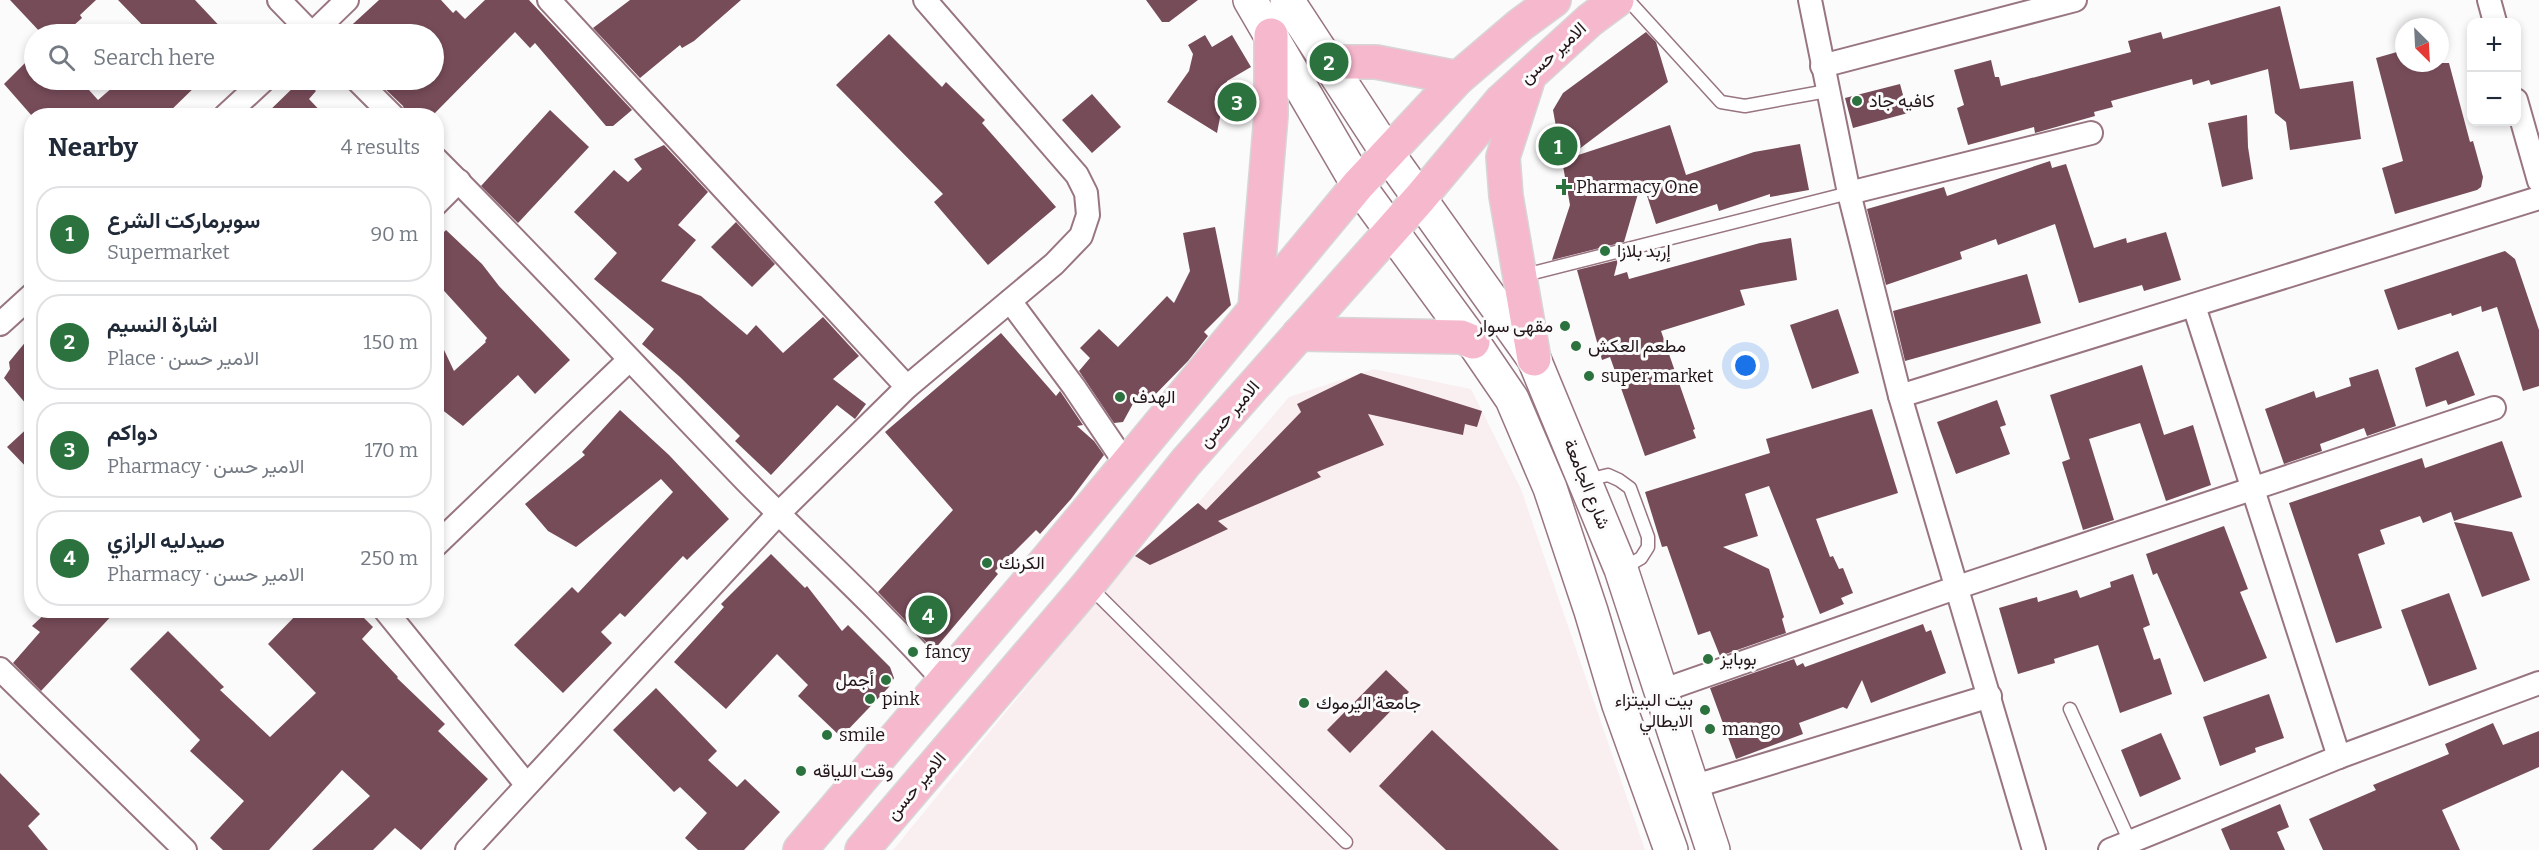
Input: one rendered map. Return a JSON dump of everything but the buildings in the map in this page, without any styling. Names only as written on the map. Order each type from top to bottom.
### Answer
[{"type":"main road","name":"شارع الجامعة","points":[[1250,0],[1358,185],[1512,399],[1550,488],[1591,611],[1619,705],[1671,850]]},
{"type":"main road","name":"شارع الجامعة","points":[[1287,0],[1388,154],[1534,359],[1621,569],[1713,850]]},
{"type":"main road","points":[[800,850],[1048,559],[1358,185],[1458,78],[1520,25],[1554,0]]},
{"type":"main road","name":"الامير حسن","points":[[862,850],[1088,585],[1186,462],[1419,198],[1501,101],[1590,20],[1617,0]]},
{"type":"main road","points":[[1255,308],[1271,115],[1271,34]]},
{"type":"main road","points":[[1329,62],[1376,62],[1458,78]]},
{"type":"main road","points":[[1531,72],[1503,157],[1506,196],[1534,359]]},
{"type":"main road","points":[[1299,334],[1461,337],[1473,342]]},
{"type":"street","points":[[279,0],[302,24]]},
{"type":"street","points":[[322,24],[347,0]]},
{"type":"street","points":[[549,0],[908,387]]},
{"type":"street","points":[[467,850],[778,514],[908,387],[1054,264],[1081,236],[1088,215],[1086,193],[1077,175],[925,0]]},
{"type":"street","points":[[1810,0],[1848,193],[1900,396],[2034,850]]},
{"type":"street","points":[[1822,66],[2075,0]]},
{"type":"street","points":[[2489,0],[2494,18]]},
{"type":"street","points":[[234,108],[253,90]]},
{"type":"street","points":[[367,90],[385,108]]},
{"type":"street","points":[[2521,115],[2539,181]]},
{"type":"street","points":[[1848,193],[2091,133]]},
{"type":"street","points":[[444,167],[778,514],[918,652],[943,680]]},
{"type":"street","points":[[444,196],[459,181]]},
{"type":"street","points":[[1900,396],[2539,198]]},
{"type":"street","points":[[1010,301],[1074,387],[1126,464]]},
{"type":"street","points":[[0,324],[24,302]]},
{"type":"street","points":[[2194,306],[2339,757]]},
{"type":"street","points":[[444,537],[629,360]]},
{"type":"street","points":[[1660,691],[1958,587],[2494,408]]},
{"type":"street","points":[[391,618],[526,784]]},
{"type":"street","points":[[0,669],[185,850]]},
{"type":"street","points":[[2120,846],[2339,757],[2539,682]]},
{"type":"street","points":[[1692,787],[1990,696]]},
{"type":"lane","points":[[1628,0],[1721,102],[1745,106],[1827,91]]},
{"type":"lane","points":[[1519,276],[1848,193]]},
{"type":"lane","points":[[1088,585],[1346,842]]},
{"type":"lane","points":[[2070,709],[2120,846]]},
{"type":"shaded area","name":"جامعة اليرموك","points":[[1374,369],[1471,389],[1521,489],[1645,850],[893,850],[1134,555],[1198,503],[1289,397]]},
{"type":"place","name":"اشارة النسيم","points":[[1329,62]]},
{"type":"place","name":"كافيه جاد","points":[[1857,101]]},
{"type":"place","name":"دواكم","points":[[1237,102]]},
{"type":"place","name":"سوبرماركت الشرع","points":[[1558,146]]},
{"type":"place","name":"Pharmacy One","points":[[1564,187]]},
{"type":"place","name":"إربد بلازا","points":[[1605,251]]},
{"type":"place","name":"مقهى سوار","points":[[1565,326]]},
{"type":"place","name":"مطعم العكش","points":[[1576,346]]},
{"type":"place","name":"super market","points":[[1589,376]]},
{"type":"place","name":"الهدف","points":[[1120,397]]},
{"type":"place","name":"الكرنك","points":[[987,563]]},
{"type":"place","name":"صيدليه الرازي","points":[[928,615]]},
{"type":"place","name":"fancy","points":[[913,652]]},
{"type":"place","name":"بوبايز","points":[[1708,659]]},
{"type":"place","name":"أجمل","points":[[886,680]]},
{"type":"place","name":"pink","points":[[870,699]]},
{"type":"place","name":"جامعة اليرموك","points":[[1304,703]]},
{"type":"place","name":"بيت البيتزاء الايطالي","points":[[1705,710]]},
{"type":"place","name":"mango","points":[[1710,729]]},
{"type":"place","name":"smile","points":[[827,735]]},
{"type":"place","name":"وقت اللياقه","points":[[801,771]]}]
